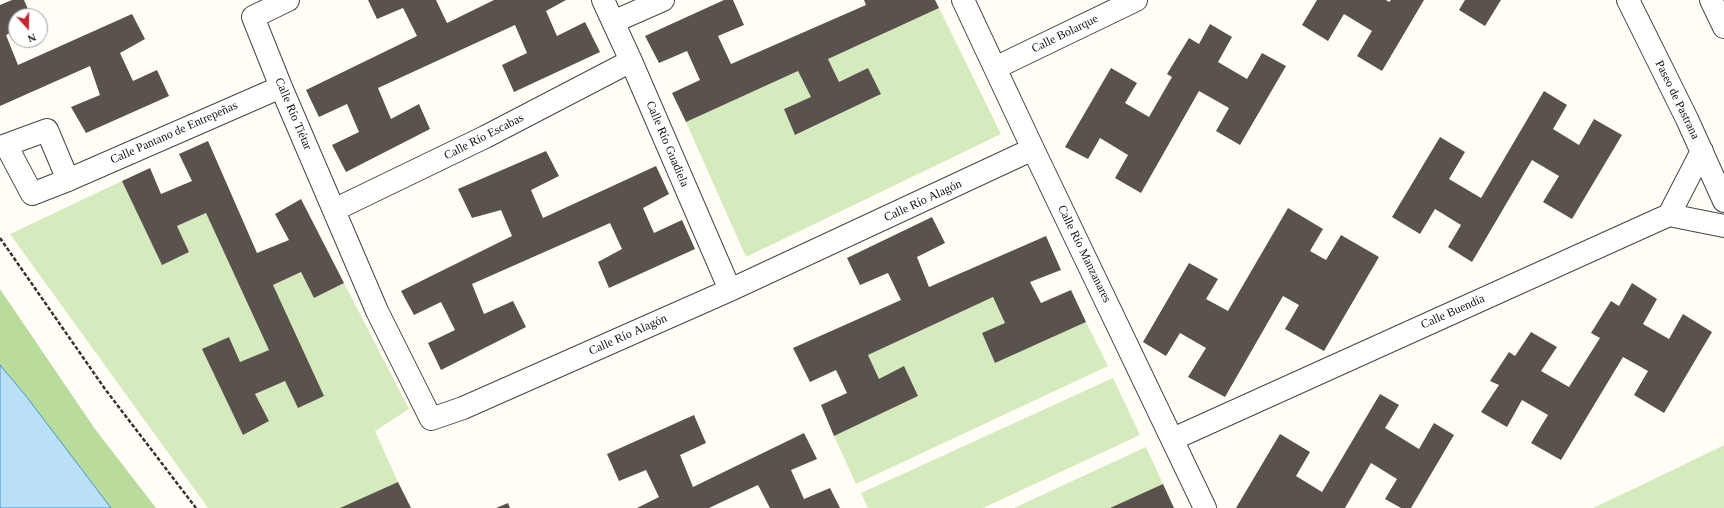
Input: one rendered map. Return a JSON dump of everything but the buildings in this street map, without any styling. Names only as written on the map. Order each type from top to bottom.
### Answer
[{"type":"street","name":"Calle Río Tiétar","points":[[288,0],[253,17],[281,87],[334,210]]},
{"type":"street","name":"Calle Río Guadiela","points":[[603,0],[730,290]]},
{"type":"street","points":[[613,22],[663,0]]},
{"type":"street","name":"Calle Río Manzanares","points":[[963,0],[1205,508]]},
{"type":"street","name":"Calle Bolarque","points":[[996,68],[1136,0]]},
{"type":"street","name":"Paseo de Pastrana","points":[[1628,0],[1702,151],[1724,201]]},
{"type":"street","points":[[1711,0],[1724,27]]},
{"type":"street","name":"Calle Río Escabas","points":[[334,210],[485,137],[631,61]]},
{"type":"street","name":"Calle Pantano de Entrepeñas","points":[[68,180],[281,87]]},
{"type":"street","name":"Calle Río Alagón","points":[[334,210],[377,312],[431,420],[463,408],[730,290],[1033,149]]},
{"type":"street","points":[[1702,151],[1669,215],[1724,226]]},
{"type":"street","name":"Calle Buendía","points":[[1173,439],[1669,215]]},
{"type":"path","points":[[0,238],[104,390],[196,508]]},
{"type":"green space","points":[[939,8],[1001,134],[746,257],[686,122],[798,71],[811,97],[784,109],[796,135],[881,94],[868,68],[839,82],[828,59]]},
{"type":"green space","points":[[122,181],[189,252],[177,226],[206,213],[269,350],[240,362],[229,337],[203,349],[243,435],[269,421],[255,394],[285,381],[298,407],[273,285],[301,272],[314,298],[344,283],[409,409],[375,431],[398,482],[340,508],[208,508],[10,234]]},
{"type":"green space","points":[[0,289],[95,429],[156,508],[111,508],[26,396],[0,365]]},
{"type":"green space","points":[[993,297],[1005,323],[982,333],[995,363],[1086,322],[1108,366],[856,484],[834,436],[918,396],[904,367],[879,379],[868,355]]},
{"type":"green space","points":[[1113,378],[1140,435],[983,508],[868,508],[861,493]]},
{"type":"green space","points":[[1724,445],[1724,508],[1593,508],[1671,471]]},
{"type":"green space","points":[[1146,447],[1163,484],[1110,508],[1014,508]]},
{"type":"water","points":[[0,365],[26,396],[111,508],[0,508]]}]
